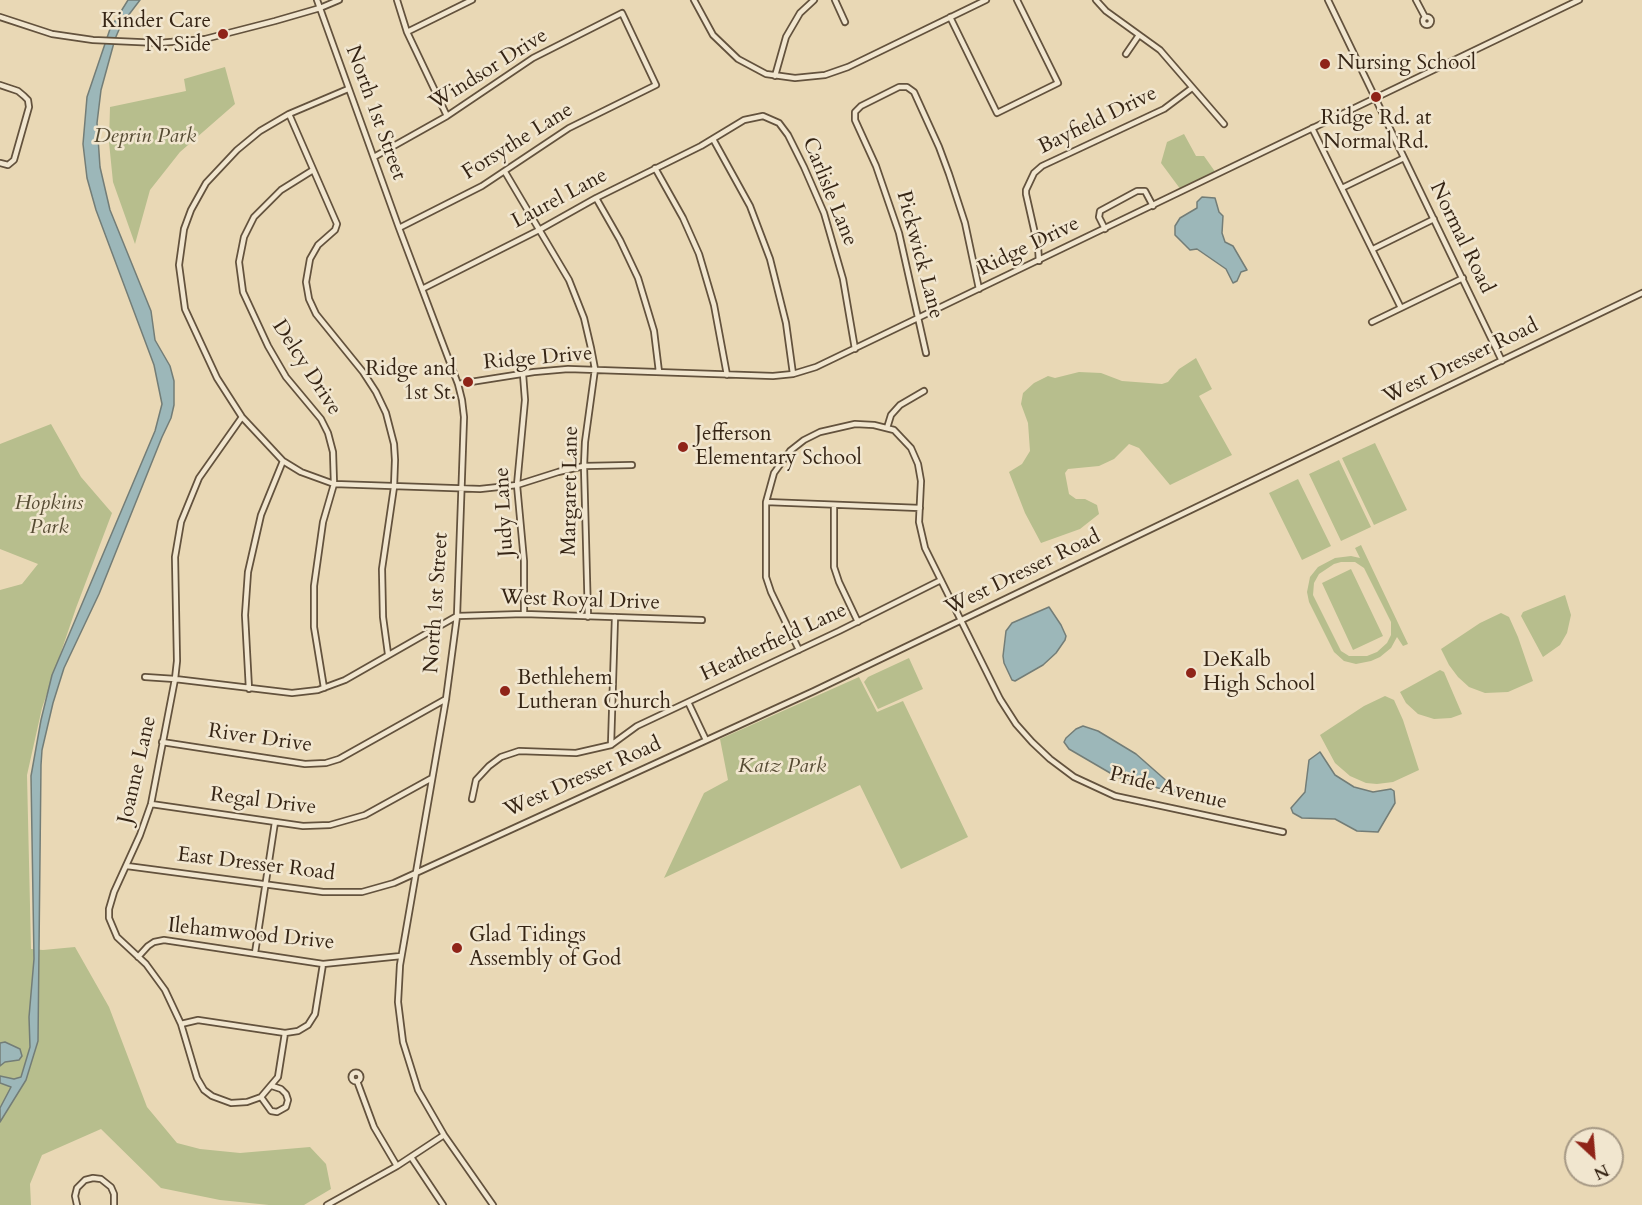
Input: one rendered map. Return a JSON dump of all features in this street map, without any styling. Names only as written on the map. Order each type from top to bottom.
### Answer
[{"type":"street","name":"North 1st Street","points":[[317,0],[462,400],[464,417],[457,616],[446,699],[401,956],[398,1002],[405,1053],[418,1090],[444,1135],[493,1205]]},
{"type":"street","points":[[0,17],[52,34],[93,40],[159,43],[196,40],[320,8],[339,0]]},
{"type":"street","points":[[397,0],[407,32],[447,116]]},
{"type":"street","points":[[407,32],[472,0]]},
{"type":"street","points":[[694,0],[708,27],[728,52],[748,66],[775,76],[802,78],[830,74],[986,0]]},
{"type":"street","points":[[775,76],[786,37],[800,13],[814,0]]},
{"type":"street","points":[[835,0],[845,22]]},
{"type":"street","points":[[950,17],[997,113],[1058,83],[1017,0]]},
{"type":"street","points":[[1096,0],[1106,11],[1160,50],[1224,124]]},
{"type":"street","name":"Normal Road","points":[[1328,0],[1502,361]]},
{"type":"street","points":[[1416,0],[1425,17]]},
{"type":"street","name":"Ridge Drive","points":[[458,384],[562,369],[772,376],[793,374],[822,365],[1579,0]]},
{"type":"street","name":"Windsor Drive","points":[[374,157],[447,116],[533,58],[622,13],[656,86]]},
{"type":"street","points":[[1126,54],[1139,35]]},
{"type":"street","points":[[0,85],[18,91],[29,103],[29,111],[13,162],[6,165],[0,163]]},
{"type":"street","name":"Forsythe Lane","points":[[399,228],[451,203],[505,172],[569,128],[656,86]]},
{"type":"street","name":"Pickwick Lane","points":[[926,353],[899,233],[876,166],[855,120],[855,112],[861,106],[899,87],[907,87],[914,92],[939,147],[965,223],[979,289]]},
{"type":"street","name":"Bayfield Drive","points":[[1039,261],[1026,194],[1034,173],[1042,166],[1164,109],[1192,88]]},
{"type":"street","points":[[348,89],[289,114],[248,140],[211,176],[191,210],[181,246],[180,281],[187,314],[217,378],[242,417],[283,461],[301,472],[333,484],[480,489],[517,485],[584,466],[632,465]]},
{"type":"street","points":[[289,114],[337,226],[318,245],[310,259],[306,272],[307,293],[316,314],[366,376],[380,400],[394,444],[396,460],[394,487],[382,570],[383,617],[388,654]]},
{"type":"street","name":"Carlisle Lane","points":[[713,139],[753,116],[767,116],[781,125],[804,167],[828,225],[843,279],[855,349]]},
{"type":"street","points":[[1312,128],[1401,308]]},
{"type":"street","points":[[713,139],[750,206],[770,259],[786,323],[793,374]]},
{"type":"street","name":"Laurel Lane","points":[[422,289],[713,139]]},
{"type":"street","points":[[1342,188],[1404,158]]},
{"type":"street","points":[[655,168],[683,218],[699,254],[714,305],[727,375]]},
{"type":"street","name":"Delcy Drive","points":[[313,170],[281,190],[250,223],[240,255],[240,280],[245,299],[275,359],[286,377],[317,413],[325,427],[333,452],[333,484],[323,522],[314,586],[314,627],[324,688]]},
{"type":"street","name":"Margaret Lane","points":[[505,172],[560,264],[576,297],[588,332],[595,369],[584,466],[588,617]]},
{"type":"street","points":[[1105,230],[1099,217],[1100,211],[1137,191],[1145,191],[1153,206]]},
{"type":"street","points":[[596,198],[638,278],[654,331],[659,372]]},
{"type":"street","points":[[1372,249],[1434,219]]},
{"type":"street","points":[[1372,322],[1463,278]]},
{"type":"street","name":"West Dresser Road","points":[[414,875],[962,620],[1642,293]]},
{"type":"street","name":"Judy Lane","points":[[523,374],[525,400],[517,485],[524,561],[524,614]]},
{"type":"street","points":[[799,650],[766,577],[766,502],[778,465],[804,440],[820,432],[846,425],[864,424],[887,428],[891,416],[900,405],[924,391]]},
{"type":"street","name":"Joanne Lane","points":[[242,417],[199,478],[181,522],[174,564],[177,651],[175,679],[151,804],[111,901],[109,918],[117,937],[160,982],[181,1024],[196,1078],[204,1090],[231,1103],[241,1103],[261,1097]]},
{"type":"street","name":"Pride Avenue","points":[[887,428],[900,435],[915,456],[921,481],[919,522],[922,540],[1011,717],[1040,751],[1088,784],[1115,796],[1282,832]]},
{"type":"street","points":[[249,689],[245,615],[248,572],[261,515],[283,461]]},
{"type":"street","points":[[766,502],[920,508]]},
{"type":"street","points":[[834,505],[834,567],[858,622]]},
{"type":"street","name":"Heatherfield Lane","points":[[471,799],[476,780],[501,757],[519,751],[534,750],[576,753],[610,745],[637,726],[858,622],[941,580]]},
{"type":"street","name":"West Royal Drive","points":[[457,616],[524,614],[702,620]]},
{"type":"street","points":[[145,677],[292,693],[324,688],[345,680],[457,616]]},
{"type":"street","points":[[610,745],[615,617]]},
{"type":"street","name":"River Drive","points":[[162,742],[304,764],[326,763],[339,759],[446,699]]},
{"type":"street","points":[[688,702],[706,740]]},
{"type":"street","name":"Regal Drive","points":[[151,804],[312,826],[343,823],[374,811],[432,778]]},
{"type":"street","points":[[255,953],[275,822]]},
{"type":"street","name":"East Dresser Road","points":[[127,866],[322,892],[349,893],[384,887],[414,875]]},
{"type":"street","name":"Ilehamwood Drive","points":[[138,957],[154,942],[164,940],[323,964],[401,956]]},
{"type":"street","points":[[181,1024],[198,1020],[285,1033],[302,1029],[313,1019],[323,964]]},
{"type":"street","points":[[272,1086],[281,1089],[288,1100],[286,1107],[277,1112],[266,1107],[261,1097],[272,1086],[280,1070],[285,1033]]},
{"type":"street","points":[[357,1081],[374,1127],[397,1166]]},
{"type":"street","points":[[327,1205],[397,1166],[444,1135]]},
{"type":"street","points":[[411,1157],[443,1205]]},
{"type":"street","points":[[77,1205],[75,1196],[77,1188],[81,1182],[93,1178],[101,1179],[111,1186],[114,1205]]},
{"type":"green space","name":"Deprin Park","points":[[225,67],[235,104],[180,152],[150,190],[135,244],[113,182],[109,142],[110,107],[186,91],[184,79]]},
{"type":"green space","points":[[1184,134],[1196,156],[1204,156],[1216,173],[1181,190],[1161,163],[1167,142]]},
{"type":"green space","points":[[1196,358],[1212,389],[1199,396],[1232,455],[1170,485],[1139,448],[1129,444],[1114,459],[1099,466],[1068,469],[1065,473],[1069,494],[1076,499],[1085,499],[1097,505],[1099,514],[1080,529],[1041,543],[1025,513],[1009,472],[1022,464],[1030,451],[1028,423],[1021,404],[1023,393],[1034,383],[1048,376],[1055,378],[1079,372],[1101,373],[1122,381],[1162,384],[1168,382],[1179,369]]},
{"type":"green space","name":"Hopkins Park","points":[[51,424],[81,477],[112,513],[42,708],[27,775],[31,949],[75,947],[109,1007],[147,1107],[177,1143],[200,1149],[240,1153],[310,1147],[326,1164],[331,1189],[304,1205],[269,1205],[220,1200],[161,1188],[101,1129],[42,1155],[30,1184],[31,1205],[0,1205],[0,590],[22,584],[38,564],[0,549],[0,444]]},
{"type":"green space","points":[[1375,443],[1407,510],[1374,525],[1342,458]]},
{"type":"green space","points":[[1339,460],[1371,527],[1341,541],[1309,474]]},
{"type":"green space","points":[[1298,479],[1331,546],[1302,560],[1269,493]]},
{"type":"green space","points":[[1361,545],[1408,644],[1403,646],[1397,637],[1391,648],[1380,657],[1356,664],[1344,661],[1334,652],[1309,602],[1307,592],[1310,577],[1318,567],[1335,558],[1351,556],[1360,558],[1355,548]],"holes":[[[1355,562],[1364,568],[1391,622],[1391,635],[1387,643],[1377,652],[1367,656],[1349,656],[1341,651],[1313,595],[1314,583],[1319,574],[1334,564]]]},
{"type":"green space","points":[[1351,569],[1383,636],[1353,650],[1322,583]]},
{"type":"green space","points":[[1565,595],[1571,615],[1567,633],[1560,645],[1543,657],[1521,616],[1523,612]]},
{"type":"green space","points":[[1501,613],[1509,617],[1533,681],[1508,692],[1485,693],[1469,687],[1458,677],[1441,649],[1480,623]]},
{"type":"green space","points":[[909,658],[923,689],[878,709],[864,682],[868,677]]},
{"type":"green space","points":[[1440,670],[1444,672],[1462,714],[1451,718],[1434,719],[1418,714],[1406,703],[1400,692]]},
{"type":"green space","name":"Katz Park","points":[[859,677],[877,712],[903,701],[968,837],[901,869],[860,785],[664,878],[704,793],[728,780],[720,739]]},
{"type":"green space","points":[[1385,696],[1394,700],[1419,770],[1393,782],[1366,783],[1350,776],[1335,763],[1320,735],[1364,706]]},
{"type":"water","points":[[128,0],[140,0],[121,25],[101,90],[97,123],[100,167],[110,210],[151,311],[155,340],[170,366],[174,381],[174,405],[171,418],[99,594],[64,668],[53,703],[42,750],[41,765],[38,1041],[26,1080],[0,1122],[0,1108],[11,1087],[0,1083],[0,1076],[14,1079],[21,1077],[30,1047],[29,1017],[34,959],[31,776],[41,720],[52,675],[155,431],[162,404],[154,365],[96,210],[87,178],[83,144],[87,97],[110,29]]},
{"type":"water","points":[[1202,197],[1215,198],[1219,212],[1223,216],[1222,233],[1225,242],[1233,246],[1247,270],[1241,272],[1237,281],[1233,283],[1226,269],[1197,249],[1190,250],[1175,235],[1175,226],[1180,218],[1197,208],[1197,202]]},
{"type":"water","points":[[1049,607],[1061,625],[1066,636],[1065,640],[1056,653],[1043,665],[1015,681],[1012,680],[1003,656],[1006,631],[1012,623]]},
{"type":"water","points":[[1083,726],[1098,731],[1136,754],[1178,791],[1173,792],[1117,777],[1069,749],[1064,742],[1066,738]]},
{"type":"water","points":[[1320,752],[1335,775],[1354,787],[1373,792],[1391,789],[1394,791],[1395,803],[1378,832],[1357,831],[1335,819],[1302,818],[1293,813],[1291,808],[1305,792],[1309,760]]},
{"type":"water","points":[[5,1042],[20,1049],[22,1056],[19,1060],[5,1062],[0,1066],[0,1043]]},
{"type":"place","name":"Kinder Care N. Side","points":[[223,34]]},
{"type":"place","name":"Nursing School","points":[[1325,64]]},
{"type":"place","name":"Ridge Rd. at Normal Rd.","points":[[1376,97]]},
{"type":"place","name":"Ridge and 1st St.","points":[[468,382]]},
{"type":"place","name":"Jefferson Elementary School","points":[[683,447]]},
{"type":"place","name":"DeKalb High School","points":[[1191,673]]},
{"type":"place","name":"Bethlehem Lutheran Church","points":[[505,691]]},
{"type":"place","name":"Glad Tidings Assembly of God","points":[[457,948]]}]
